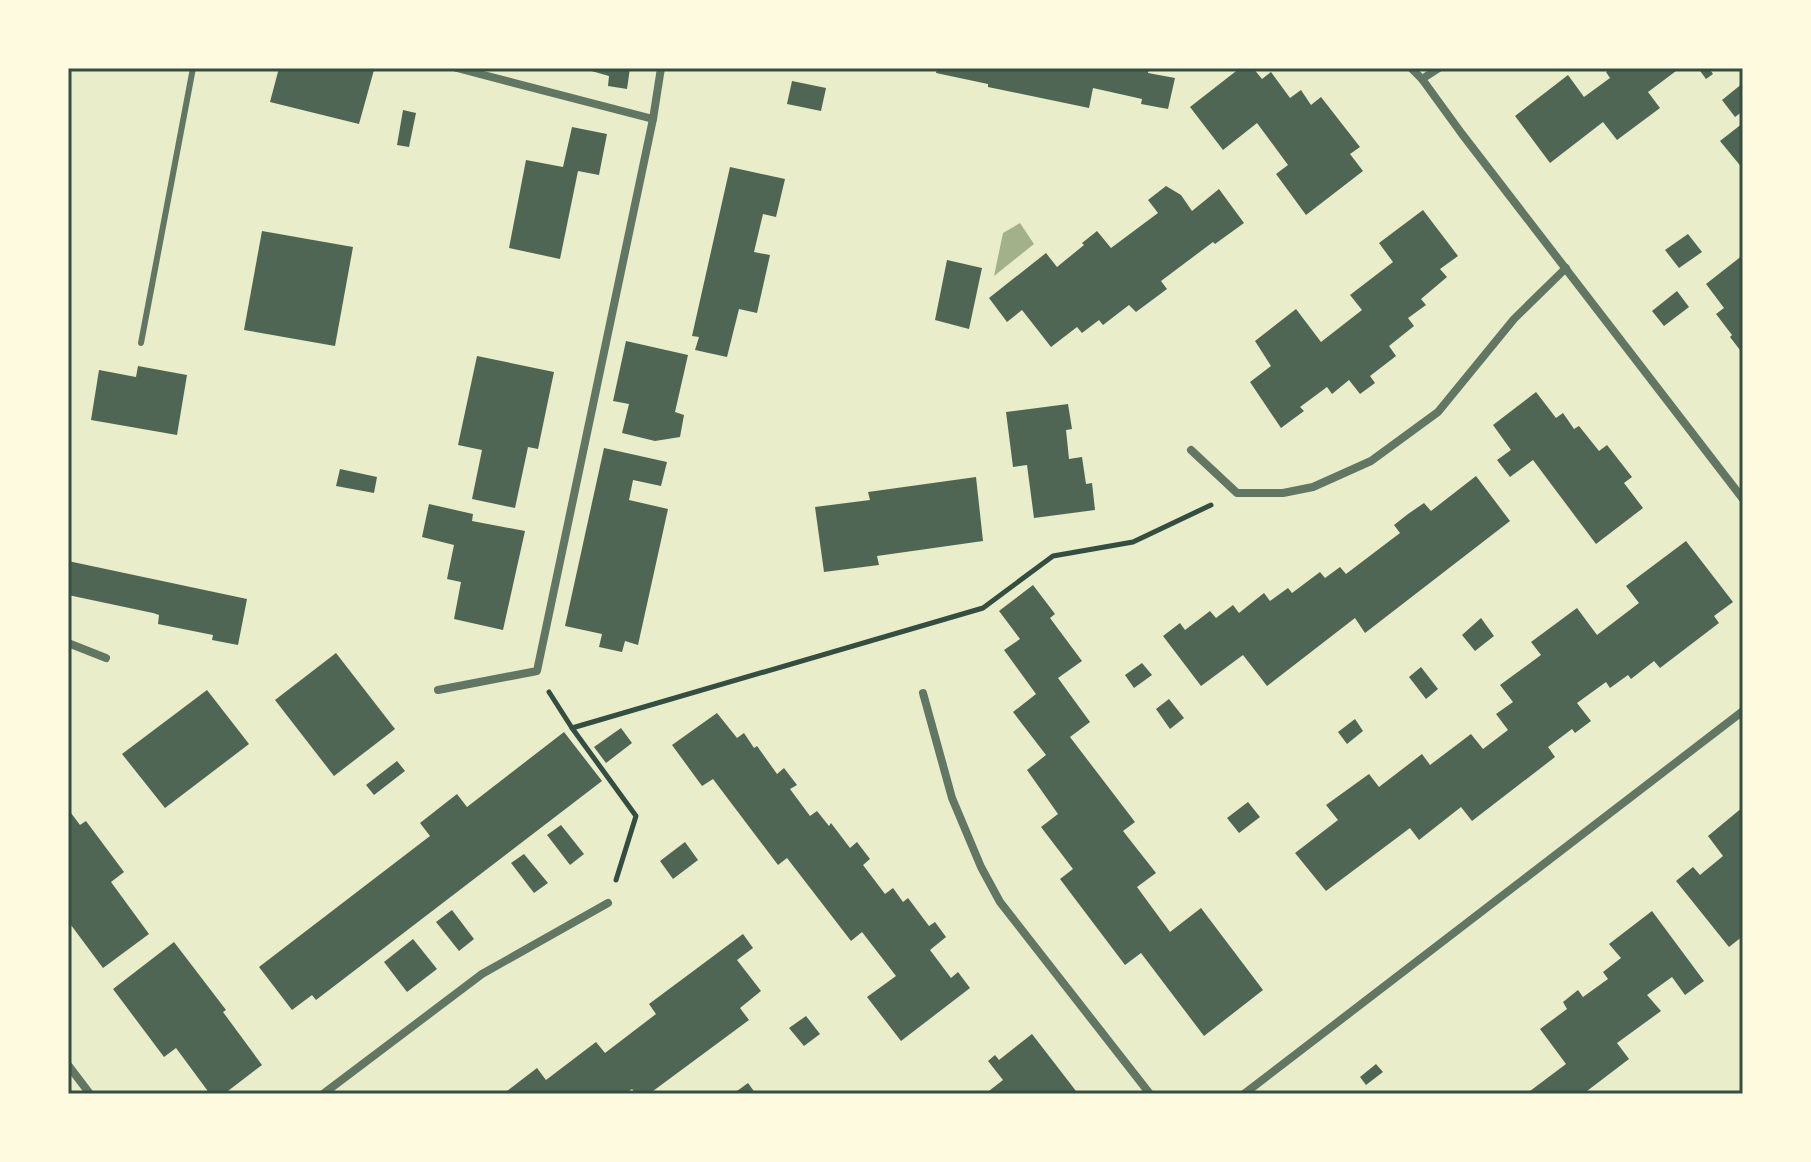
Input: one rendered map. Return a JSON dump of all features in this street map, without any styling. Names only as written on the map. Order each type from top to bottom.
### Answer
[{"type":"street","points":[[457,68],[653,119]]},
{"type":"street","points":[[438,690],[537,671],[653,119],[661,68]]},
{"type":"street","points":[[1411,68],[1743,499]]},
{"type":"street","points":[[1422,79],[1439,68]]},
{"type":"street","points":[[1191,450],[1237,493],[1283,493],[1313,487],[1371,461],[1438,412],[1514,319],[1566,268]]},
{"type":"street","points":[[68,643],[106,658]]},
{"type":"street","points":[[923,693],[952,798],[981,867],[1000,902],[1150,1094]]},
{"type":"street","points":[[1244,1094],[1743,711]]},
{"type":"street","points":[[323,1094],[482,974],[608,903]]},
{"type":"street","points":[[68,1065],[90,1094]]},
{"type":"lane","points":[[141,343],[193,68]]},
{"type":"path","points":[[572,728],[983,608],[1053,556],[1133,542],[1237,493]]},
{"type":"path","points":[[537,671],[572,728],[636,816],[608,903]]},
{"type":"shaded area","points":[[1020,223],[1034,244],[994,276],[1003,233]]},
{"type":"building","points":[[279,68],[374,70],[359,124],[270,102]]},
{"type":"building","points":[[581,68],[630,68],[627,89],[608,86],[609,76]]},
{"type":"building","points":[[937,68],[1149,68],[1148,73],[1175,78],[1168,109],[1141,104],[1142,99],[1093,88],[1089,108],[988,87],[988,84],[936,73]]},
{"type":"building","points":[[1240,68],[1253,68],[1262,79],[1271,72],[1290,98],[1301,90],[1311,105],[1321,97],[1360,147],[1350,154],[1363,171],[1306,215],[1276,174],[1288,165],[1257,123],[1223,150],[1190,107]]},
{"type":"building","points":[[1611,68],[1680,68],[1648,92],[1660,108],[1617,140],[1603,122],[1550,163],[1515,116],[1568,75],[1584,97],[1610,78],[1606,72]]},
{"type":"building","points":[[1698,68],[1709,68],[1713,74],[1706,79]]},
{"type":"building","points":[[792,81],[826,88],[821,111],[787,104]]},
{"type":"building","points":[[1743,83],[1743,111],[1735,117],[1722,100]]},
{"type":"building","points":[[403,110],[416,113],[409,147],[397,145]]},
{"type":"building","points":[[1743,123],[1743,169],[1720,141]]},
{"type":"building","points":[[572,127],[607,134],[599,175],[578,171],[560,259],[509,248],[526,160],[563,167]]},
{"type":"building","points":[[730,167],[785,179],[776,217],[763,214],[754,252],[770,255],[757,313],[739,309],[727,357],[695,350],[699,337],[692,336]]},
{"type":"building","points":[[1166,186],[1181,195],[1192,211],[1219,189],[1244,223],[1161,281],[1167,289],[1136,312],[1129,305],[1103,325],[1099,320],[1082,333],[1077,327],[1051,347],[1022,310],[1007,322],[989,298],[1046,253],[1057,267],[1097,231],[1111,248],[1158,213],[1148,200]]},
{"type":"building","points":[[1423,210],[1458,256],[1440,269],[1447,277],[1421,299],[1426,305],[1408,318],[1414,326],[1389,346],[1396,356],[1370,376],[1375,383],[1360,394],[1349,380],[1332,394],[1327,387],[1300,407],[1304,411],[1281,428],[1250,382],[1271,366],[1255,341],[1296,309],[1321,342],[1362,310],[1350,295],[1393,262],[1379,243]]},
{"type":"building","points":[[262,231],[353,247],[335,346],[244,330]]},
{"type":"building","points":[[1688,234],[1702,252],[1679,268],[1665,250]]},
{"type":"building","points":[[1743,255],[1743,354],[1716,314],[1724,308],[1706,284]]},
{"type":"building","points":[[947,260],[982,268],[969,329],[935,320]]},
{"type":"building","points":[[1677,291],[1689,307],[1664,326],[1652,311]]},
{"type":"building","points":[[626,341],[688,355],[675,412],[684,415],[680,437],[655,441],[622,433],[629,404],[613,401]]},
{"type":"building","points":[[477,356],[554,372],[538,449],[528,447],[515,508],[472,499],[482,450],[458,445]]},
{"type":"building","points":[[138,366],[187,375],[177,435],[91,420],[99,370],[136,377]]},
{"type":"building","points":[[1536,392],[1556,418],[1563,413],[1574,429],[1579,426],[1599,451],[1607,445],[1632,477],[1624,483],[1643,508],[1596,544],[1533,460],[1510,477],[1497,460],[1511,450],[1493,425]]},
{"type":"building","points":[[1068,404],[1072,429],[1066,430],[1069,459],[1082,457],[1086,484],[1092,483],[1095,510],[1034,518],[1027,465],[1013,467],[1006,412]]},
{"type":"building","points":[[604,448],[667,462],[661,486],[633,480],[629,500],[668,509],[638,645],[625,641],[622,652],[599,647],[602,634],[565,626]]},
{"type":"building","points":[[340,469],[377,477],[374,493],[336,486]]},
{"type":"building","points":[[1476,476],[1510,521],[1365,633],[1355,618],[1267,686],[1243,655],[1201,686],[1163,636],[1180,623],[1185,630],[1210,611],[1216,618],[1233,605],[1239,613],[1264,593],[1270,601],[1288,588],[1292,593],[1320,572],[1325,578],[1340,567],[1346,574],[1400,533],[1394,525],[1408,514],[1424,503],[1431,511]]},
{"type":"building","points":[[976,477],[983,541],[877,556],[879,565],[824,572],[815,507],[870,500],[868,492]]},
{"type":"building","points":[[429,504],[473,514],[472,521],[525,531],[503,630],[454,619],[461,582],[447,579],[454,545],[422,537]]},
{"type":"building","points":[[1686,541],[1733,602],[1714,616],[1719,623],[1660,668],[1654,661],[1631,679],[1628,675],[1610,688],[1606,682],[1577,703],[1591,721],[1575,733],[1572,729],[1548,747],[1555,757],[1472,821],[1461,807],[1419,840],[1410,828],[1326,891],[1295,853],[1338,820],[1326,805],[1369,774],[1379,787],[1422,754],[1430,765],[1471,734],[1483,749],[1508,730],[1496,714],[1513,702],[1500,685],[1541,655],[1531,642],[1577,608],[1597,635],[1639,603],[1626,586]]},
{"type":"building","points":[[68,561],[247,599],[238,645],[212,640],[213,635],[158,624],[159,615],[153,613],[68,595]]},
{"type":"building","points":[[1033,585],[1055,614],[1050,618],[1082,661],[1058,678],[1090,722],[1070,737],[1135,822],[1123,831],[1156,873],[1137,887],[1170,932],[1201,908],[1263,990],[1204,1036],[1141,953],[1125,965],[1060,879],[1073,869],[1041,827],[1058,814],[1027,770],[1046,755],[1013,712],[1036,694],[1004,650],[1020,639],[999,611]]},
{"type":"building","points":[[1481,618],[1494,636],[1475,651],[1462,635]]},
{"type":"building","points":[[336,653],[395,729],[334,776],[275,700]]},
{"type":"building","points":[[1142,663],[1152,675],[1134,688],[1125,675]]},
{"type":"building","points":[[1421,667],[1438,689],[1426,699],[1409,677]]},
{"type":"building","points":[[207,690],[249,744],[165,808],[122,754]]},
{"type":"building","points":[[1169,699],[1184,718],[1170,729],[1156,709]]},
{"type":"building","points":[[717,713],[737,738],[744,733],[754,748],[757,746],[777,774],[784,768],[797,785],[790,789],[810,816],[817,811],[829,826],[831,823],[850,848],[857,842],[870,859],[863,865],[885,894],[893,888],[903,902],[908,898],[929,926],[935,922],[946,937],[930,950],[951,978],[958,972],[970,988],[901,1041],[867,997],[896,976],[862,932],[851,941],[787,858],[778,865],[713,779],[702,786],[672,745]]},
{"type":"building","points":[[1355,719],[1363,731],[1347,744],[1338,732]]},
{"type":"building","points":[[621,728],[632,743],[606,763],[594,747]]},
{"type":"building","points":[[564,732],[602,781],[316,1000],[312,995],[292,1010],[259,967],[430,836],[420,823],[457,794],[467,807]]},
{"type":"building","points":[[397,761],[405,771],[374,795],[366,785]]},
{"type":"building","points":[[1248,802],[1260,817],[1239,833],[1227,818]]},
{"type":"building","points":[[1743,807],[1743,936],[1729,947],[1676,881],[1693,867],[1700,875],[1723,856],[1708,836]]},
{"type":"building","points":[[68,809],[80,825],[86,821],[124,872],[111,882],[149,934],[103,968],[68,921]]},
{"type":"building","points":[[561,825],[584,854],[570,865],[547,835]]},
{"type":"building","points":[[685,842],[698,860],[673,879],[660,861]]},
{"type":"building","points":[[524,854],[548,883],[534,893],[511,863]]},
{"type":"building","points":[[452,910],[474,939],[459,951],[436,922]]},
{"type":"building","points":[[1652,911],[1704,981],[1685,995],[1672,977],[1647,995],[1661,1011],[1617,1043],[1629,1059],[1587,1091],[1590,1094],[1526,1094],[1566,1064],[1540,1029],[1567,1009],[1563,1002],[1578,990],[1583,997],[1608,979],[1603,972],[1621,958],[1609,944]]},
{"type":"building","points":[[743,934],[753,948],[737,960],[761,991],[740,1008],[749,1020],[649,1094],[636,1094],[632,1089],[625,1094],[503,1094],[537,1068],[546,1080],[596,1042],[605,1053],[656,1014],[649,1004]]},
{"type":"building","points":[[413,939],[437,969],[407,992],[384,962]]},
{"type":"building","points":[[174,942],[226,1010],[223,1012],[262,1065],[224,1094],[210,1094],[176,1048],[164,1057],[113,989]]},
{"type":"building","points":[[806,1016],[820,1034],[804,1046],[789,1028]]},
{"type":"building","points":[[1032,1034],[1076,1091],[1072,1094],[985,1094],[1003,1080],[988,1061],[995,1055],[999,1060]]},
{"type":"building","points":[[1376,1064],[1383,1072],[1366,1085],[1360,1077]]},
{"type":"building","points":[[748,1083],[756,1094],[733,1094]]}]
